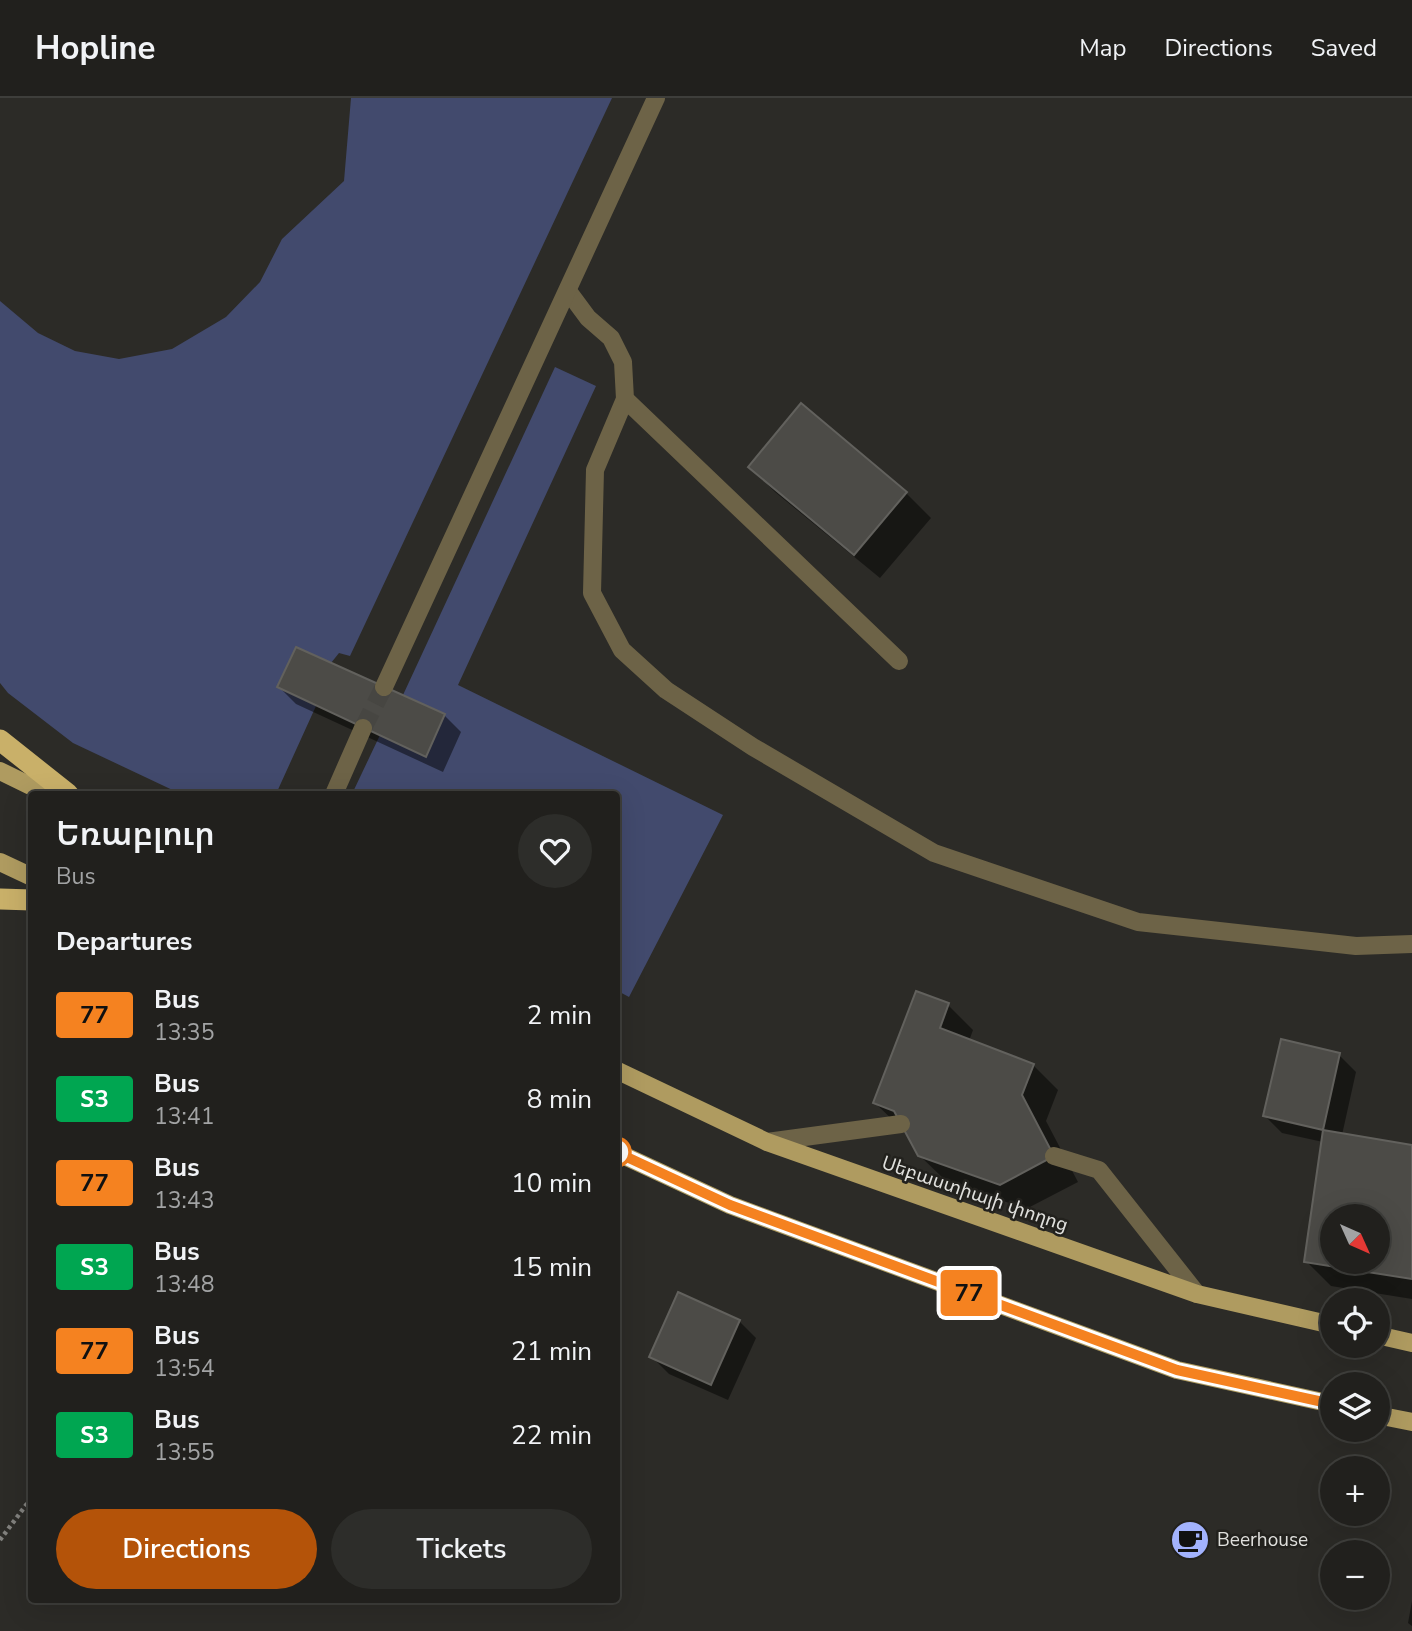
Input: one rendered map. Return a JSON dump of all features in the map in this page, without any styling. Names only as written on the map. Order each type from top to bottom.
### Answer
[{"type":"highway","points":[[0,740],[64,791]]},
{"type":"highway","points":[[0,899],[28,900]]},
{"type":"main road","points":[[0,771],[41,791]]},
{"type":"main road","points":[[0,862],[28,875]]},
{"type":"main road","name":"Սեբաստիայի փողոց","points":[[620,1072],[767,1142],[1197,1294],[1320,1322]]},
{"type":"main road","points":[[620,1154],[730,1205],[1177,1370],[1320,1402]]},
{"type":"main road","points":[[1390,1338],[1412,1343]]},
{"type":"main road","points":[[1390,1418],[1412,1422]]},
{"type":"street","points":[[384,687],[656,98]]},
{"type":"street","points":[[568,292],[588,318],[611,338],[623,362],[625,399],[595,470],[592,593],[622,650],[666,690],[753,747],[934,853],[947,858],[1138,922],[1356,946],[1412,944]]},
{"type":"street","points":[[625,399],[900,661]]},
{"type":"street","points":[[335,791],[363,727]]},
{"type":"street","points":[[767,1142],[901,1124]]},
{"type":"street","points":[[1054,1156],[1099,1170],[1197,1294]]},
{"type":"path","points":[[0,1540],[28,1502]]},
{"type":"shaded area","points":[[351,98],[612,98],[350,656],[339,653],[331,663],[296,647],[277,687],[316,706],[277,791],[175,791],[73,743],[8,693],[0,683],[0,301],[38,333],[75,351],[119,359],[172,349],[226,317],[260,282],[282,239],[344,181]]},
{"type":"shaded area","points":[[555,367],[596,386],[458,685],[723,815],[629,997],[620,992],[620,791],[353,791],[380,735],[427,756],[445,714],[403,695]]},
{"type":"building","points":[[801,403],[907,492],[854,555],[748,467]]},
{"type":"building","points":[[296,647],[445,714],[426,757],[277,687]]},
{"type":"building","points":[[916,991],[949,1003],[940,1028],[1034,1064],[1022,1095],[1054,1156],[1000,1185],[918,1156],[894,1111],[873,1103]]},
{"type":"building","points":[[1281,1039],[1340,1053],[1323,1130],[1263,1116]]},
{"type":"building","points":[[1323,1130],[1412,1145],[1412,1279],[1380,1274],[1390,1274],[1390,1204],[1320,1204],[1320,1265],[1304,1262]]},
{"type":"building","points":[[678,1292],[740,1320],[711,1385],[649,1357]]},
{"type":"tunnel","points":[[363,728],[384,687]]},
{"type":"bus line","name":"77","points":[[620,1154],[730,1205],[1177,1370],[1320,1401]]},
{"type":"place","name":"Beerhouse","points":[[1190,1540]]}]
